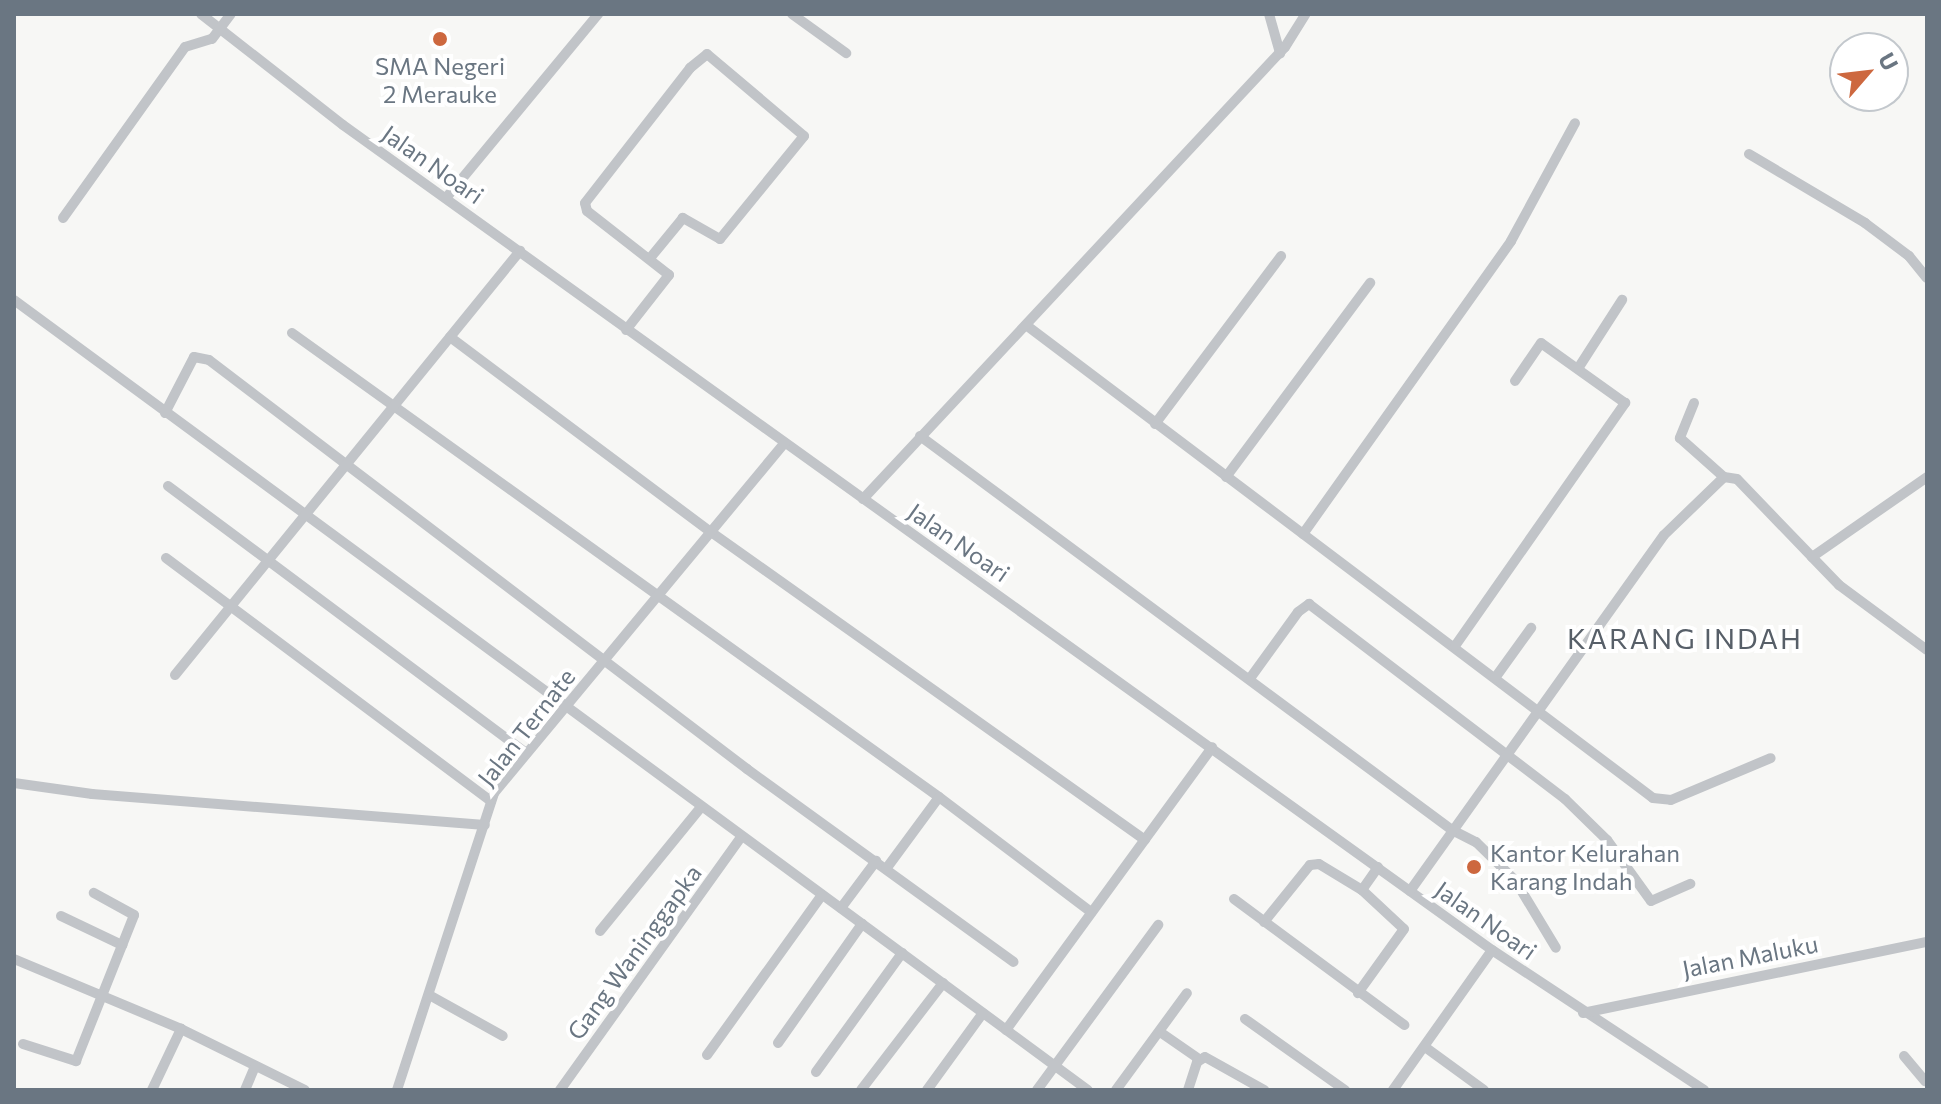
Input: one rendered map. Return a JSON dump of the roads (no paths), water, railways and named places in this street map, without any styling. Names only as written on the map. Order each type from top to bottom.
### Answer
[{"type":"street","name":"Jalan Noari","points":[[201,14],[626,330],[1492,950],[1583,1013],[1704,1090]]},
{"type":"street","points":[[63,218],[185,47],[208,41],[231,14]]},
{"type":"street","points":[[446,198],[598,14]]},
{"type":"street","points":[[792,14],[846,53]]},
{"type":"street","points":[[1269,14],[1280,53]]},
{"type":"street","points":[[863,499],[1280,53],[1306,14]]},
{"type":"street","points":[[626,330],[669,277],[651,257],[587,211],[585,203],[690,68],[707,54],[799,129],[803,140],[720,239],[682,218],[651,257]]},
{"type":"street","points":[[1303,534],[1511,241],[1575,123]]},
{"type":"street","points":[[1749,154],[1865,223],[1909,256],[1927,278]]},
{"type":"street","points":[[175,675],[520,251]]},
{"type":"street","points":[[1155,424],[1281,256]]},
{"type":"street","points":[[1226,477],[1370,283]]},
{"type":"street","points":[[14,300],[1088,1090]]},
{"type":"street","points":[[1579,367],[1622,300]]},
{"type":"street","points":[[1026,325],[1455,646],[1536,712],[1663,801],[1771,758]]},
{"type":"street","points":[[292,333],[939,797],[1091,912]]},
{"type":"street","points":[[450,337],[711,532],[1145,840]]},
{"type":"street","points":[[1455,646],[1625,403],[1579,367],[1540,343],[1515,381]]},
{"type":"street","points":[[165,413],[198,354],[1014,962]]},
{"type":"street","points":[[1694,403],[1680,438],[1724,477],[1737,479],[1839,585],[1927,650]]},
{"type":"street","points":[[920,436],[1251,677],[1452,830],[1476,842],[1515,880],[1556,948]]},
{"type":"street","name":"Jalan Ternate","points":[[397,1090],[431,996],[491,801],[526,753],[785,443]]},
{"type":"street","points":[[1410,891],[1664,535],[1724,477]]},
{"type":"street","points":[[1812,557],[1927,477]]},
{"type":"street","points":[[168,486],[526,753]]},
{"type":"street","points":[[166,558],[491,801]]},
{"type":"street","points":[[1251,677],[1298,612],[1309,604],[1507,753],[1607,840],[1651,901],[1690,884]]},
{"type":"street","points":[[1495,678],[1531,628]]},
{"type":"street","points":[[1006,1030],[1212,747]]},
{"type":"street","points":[[14,783],[92,794],[485,825]]},
{"type":"street","points":[[886,869],[939,797]]},
{"type":"street","points":[[600,931],[701,807]]},
{"type":"street","name":"Gang Waninggapka","points":[[560,1090],[741,837]]},
{"type":"street","points":[[841,908],[876,861]]},
{"type":"street","points":[[1264,922],[1310,865],[1319,864],[1362,890],[1404,929],[1358,993]]},
{"type":"street","points":[[1362,890],[1378,867]]},
{"type":"street","points":[[23,1044],[75,1063],[133,912],[94,893]]},
{"type":"street","points":[[707,1055],[822,895]]},
{"type":"street","points":[[1234,899],[1404,1025]]},
{"type":"street","points":[[61,916],[122,945]]},
{"type":"street","points":[[778,1043],[862,924]]},
{"type":"street","points":[[1037,1090],[1158,925]]},
{"type":"street","name":"Jalan Maluku","points":[[1583,1013],[1927,942]]},
{"type":"street","points":[[1393,1090],[1492,950]]},
{"type":"street","points":[[816,1072],[902,953]]},
{"type":"street","points":[[14,959],[181,1029],[305,1090]]},
{"type":"street","points":[[861,1090],[943,983]]},
{"type":"street","points":[[1116,1090],[1187,993]]},
{"type":"street","points":[[431,996],[503,1036]]},
{"type":"street","points":[[927,1090],[983,1013]]},
{"type":"street","points":[[1245,1019],[1345,1090]]},
{"type":"street","points":[[152,1090],[181,1029]]},
{"type":"street","points":[[1160,1032],[1199,1059],[1226,1065],[1264,1090]]},
{"type":"street","points":[[1425,1047],[1484,1090]]},
{"type":"street","points":[[1904,1056],[1926,1080],[1916,1090]]},
{"type":"street","points":[[1188,1090],[1199,1059]]},
{"type":"street","points":[[245,1090],[255,1066]]},
{"type":"place","name":"SMA Negeri 2 Merauke","points":[[440,39]]},
{"type":"place","name":"Kantor Kelurahan Karang Indah","points":[[1474,867]]},
{"type":"district","name":"KARANG INDAH","points":[[1685,638]]}]
